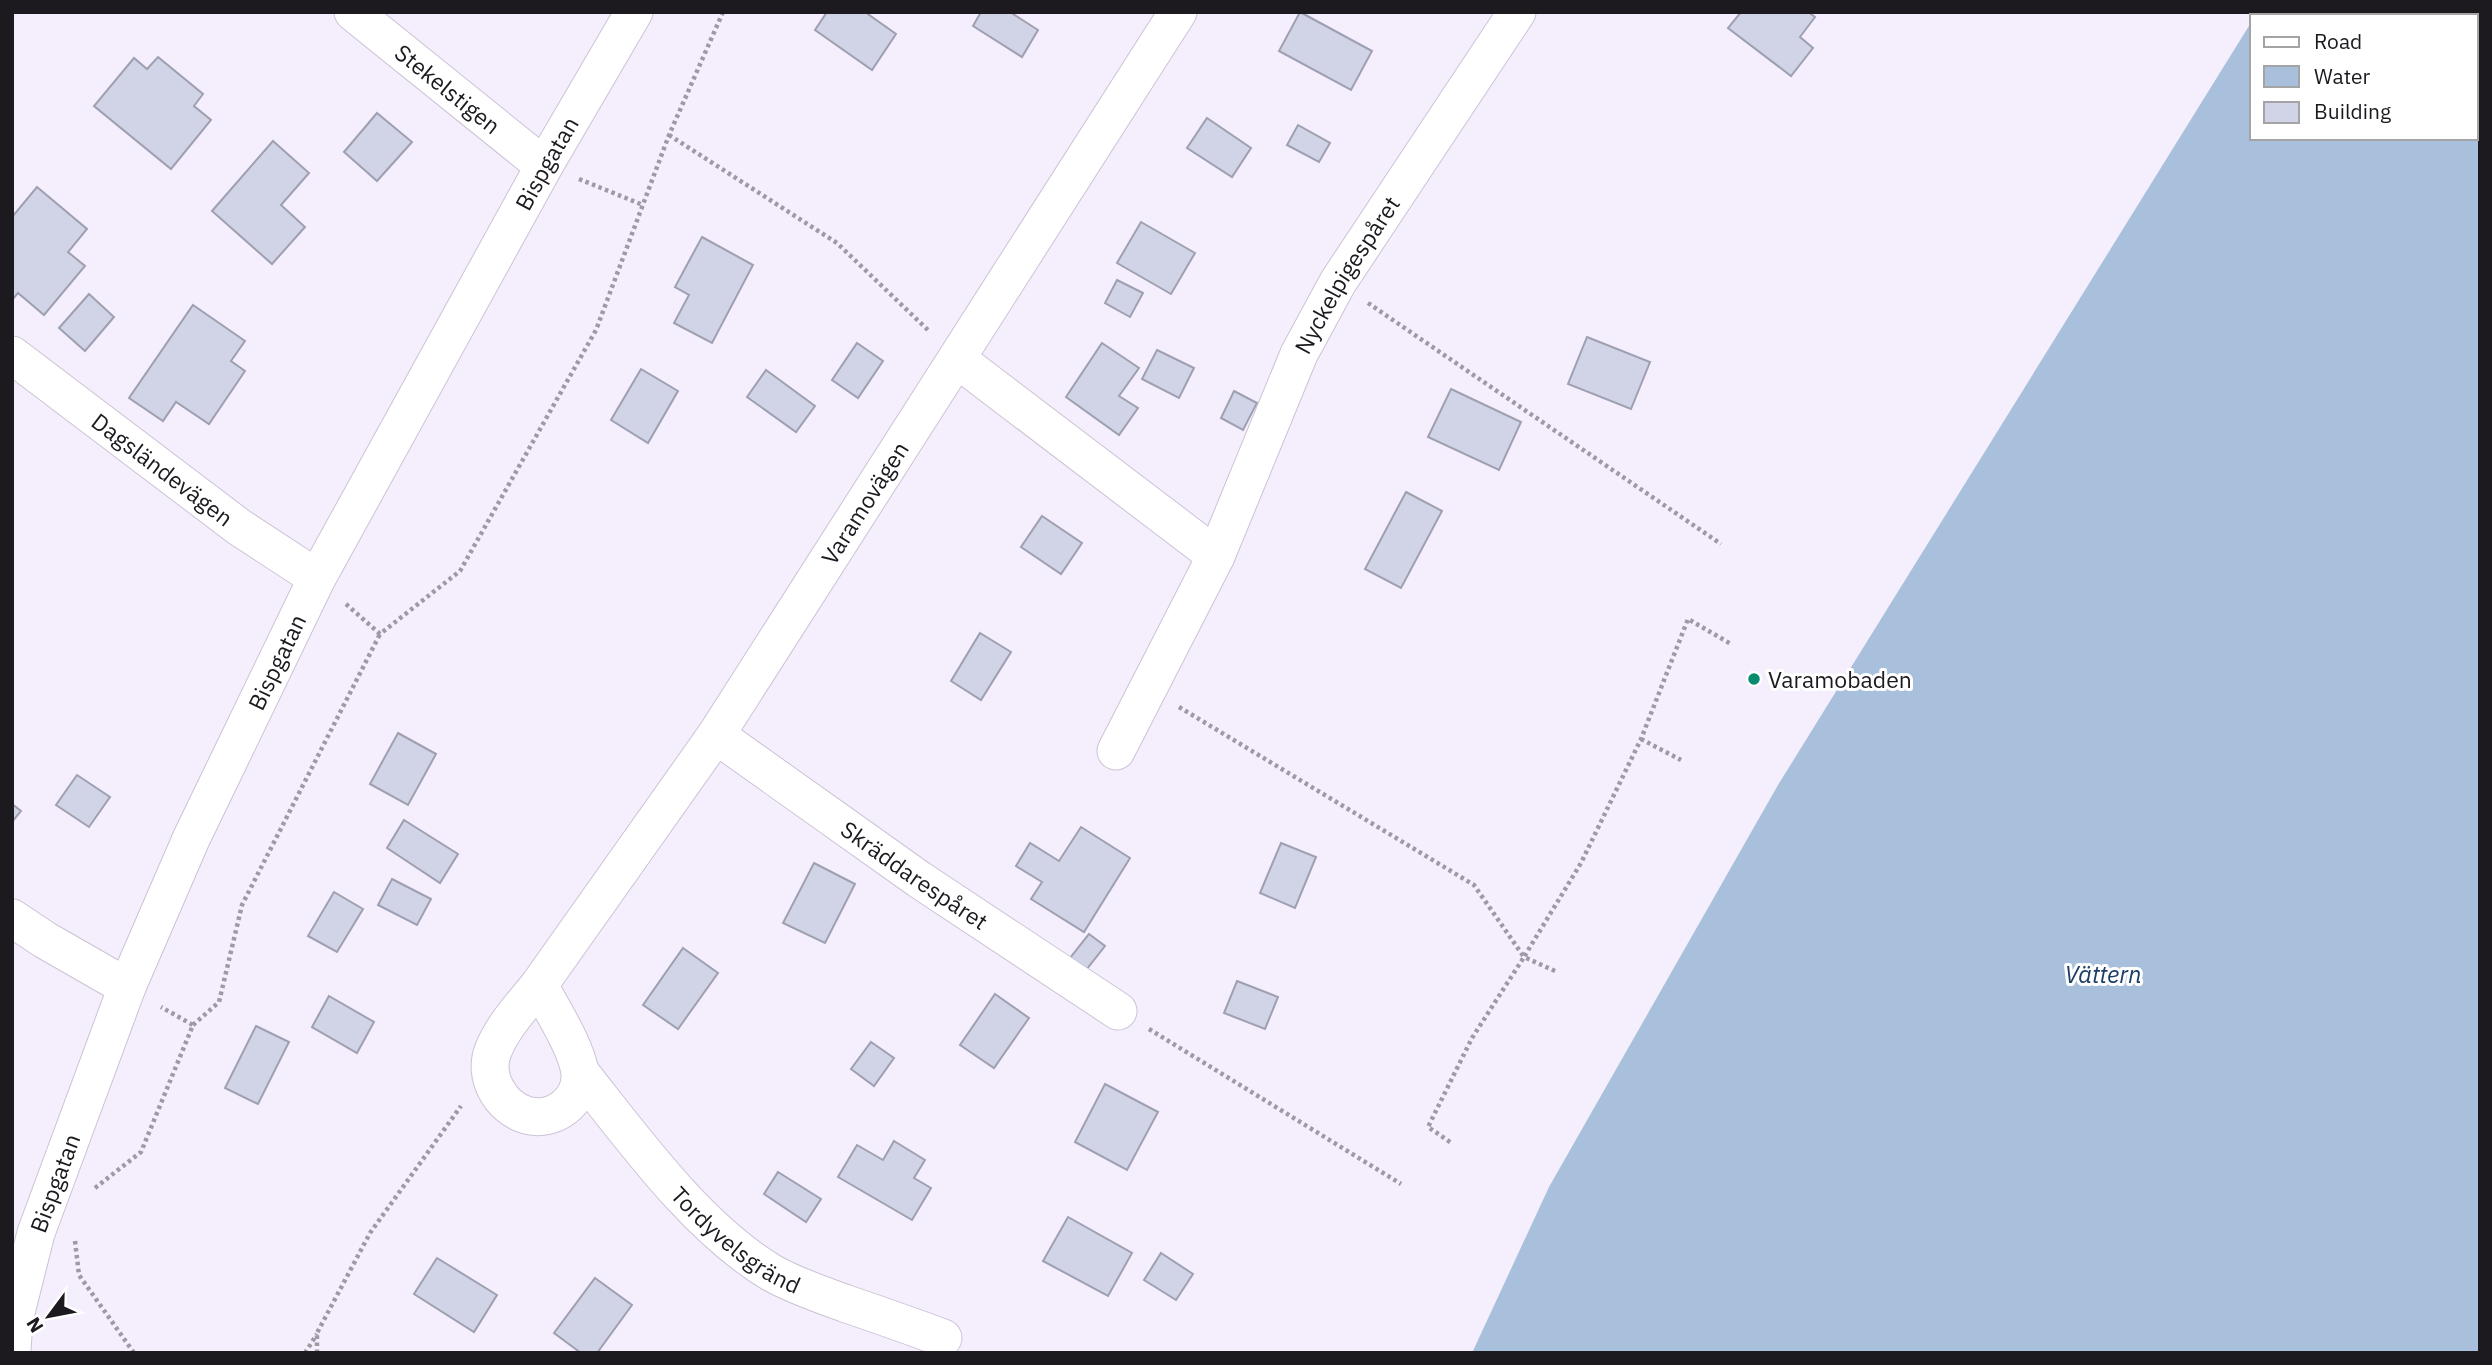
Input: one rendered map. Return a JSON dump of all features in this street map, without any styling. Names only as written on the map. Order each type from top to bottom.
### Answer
[{"type":"street","name":"Stekelstigen","points":[[353,12],[544,166]]},
{"type":"street","name":"Bispgatan","points":[[12,1350],[14,1320],[36,1233],[127,987],[191,839],[317,578],[544,166],[634,12]]},
{"type":"street","name":"Varamovägen","points":[[489,1068],[493,1050],[503,1032],[716,735],[1178,12]]},
{"type":"street","name":"Nyckelpigespåret","points":[[1116,751],[1216,556],[1299,354],[1338,282],[1517,12]]},
{"type":"street","name":"Dagsländevägen","points":[[12,355],[239,527],[317,578]]},
{"type":"street","points":[[957,359],[1216,556]]},
{"type":"street","name":"Skräddarespåret","points":[[716,735],[920,880],[1118,1011]]},
{"type":"street","points":[[12,918],[127,987]]},
{"type":"street","points":[[489,1068],[492,1083],[506,1104],[526,1115],[545,1116],[566,1108],[577,1094],[580,1072],[570,1045],[539,985]]},
{"type":"street","name":"Tordyvelsgränd","points":[[580,1072],[701,1215],[772,1273],[814,1292],[943,1338]]},
{"type":"path","points":[[92,1190],[141,1152],[193,1025],[219,1002],[242,905],[380,634],[460,571],[596,330],[669,135],[723,12]]},
{"type":"path","points":[[669,135],[837,243],[957,359]]},
{"type":"path","points":[[544,166],[643,205]]},
{"type":"path","points":[[1338,282],[1721,544]]},
{"type":"path","points":[[317,578],[380,634]]},
{"type":"path","points":[[1453,1144],[1427,1126],[1472,1038],[1581,863],[1641,739],[1688,618],[1731,644]]},
{"type":"path","points":[[1149,688],[1474,885],[1524,957],[1555,971]]},
{"type":"path","points":[[1641,739],[1681,760]]},
{"type":"path","points":[[127,987],[193,1025]]},
{"type":"path","points":[[1118,1011],[1401,1184]]},
{"type":"path","points":[[305,1353],[369,1233],[489,1068]]},
{"type":"path","points":[[74,1234],[79,1275],[134,1353]]},
{"type":"path","points":[[317,1333],[317,1353]]},
{"type":"water","name":"Vättern","points":[[2480,12],[2480,1353],[1472,1353],[1549,1187],[1778,785],[2250,24],[2250,140],[2478,140],[2478,14],[2257,14]]},
{"type":"building","points":[[827,12],[865,12],[896,34],[872,70],[815,30]]},
{"type":"building","points":[[981,12],[1010,12],[1038,30],[1022,57],[973,26]]},
{"type":"building","points":[[1300,12],[1372,51],[1351,90],[1279,51]]},
{"type":"building","points":[[1741,12],[1808,12],[1815,17],[1800,37],[1813,48],[1791,76],[1728,28]]},
{"type":"building","points":[[158,57],[203,94],[194,106],[211,120],[171,169],[94,106],[134,58],[147,69]]},
{"type":"building","points":[[377,113],[412,142],[377,181],[344,152]]},
{"type":"building","points":[[1207,118],[1251,148],[1232,177],[1187,148]]},
{"type":"building","points":[[1298,125],[1330,143],[1319,162],[1287,145]]},
{"type":"building","points":[[273,141],[309,173],[281,205],[305,227],[272,264],[212,211]]},
{"type":"building","points":[[37,187],[87,229],[68,252],[85,266],[44,315],[18,293],[12,300],[12,217]]},
{"type":"building","points":[[1141,222],[1195,253],[1171,294],[1117,263]]},
{"type":"building","points":[[702,237],[753,265],[712,343],[674,323],[689,295],[675,287]]},
{"type":"building","points":[[1117,280],[1143,293],[1130,317],[1105,303]]},
{"type":"building","points":[[89,294],[114,317],[85,351],[59,328]]},
{"type":"building","points":[[193,305],[245,341],[231,361],[245,371],[209,424],[176,402],[163,421],[129,398]]},
{"type":"building","points":[[1587,337],[1650,362],[1631,409],[1568,384]]},
{"type":"building","points":[[857,343],[883,361],[858,398],[832,380]]},
{"type":"building","points":[[1102,343],[1139,368],[1119,396],[1138,408],[1119,435],[1066,397]]},
{"type":"building","points":[[1157,350],[1194,368],[1179,398],[1142,379]]},
{"type":"building","points":[[641,369],[678,391],[648,443],[611,420]]},
{"type":"building","points":[[766,370],[815,406],[796,432],[747,397]]},
{"type":"building","points":[[1451,389],[1521,422],[1499,470],[1428,437]]},
{"type":"building","points":[[1234,391],[1257,403],[1243,430],[1221,418]]},
{"type":"building","points":[[1406,492],[1442,511],[1401,588],[1365,569]]},
{"type":"building","points":[[1042,516],[1082,543],[1061,574],[1021,547]]},
{"type":"building","points":[[980,633],[1011,652],[981,700],[951,681]]},
{"type":"building","points":[[398,733],[436,754],[408,805],[370,784]]},
{"type":"building","points":[[77,775],[110,797],[89,827],[56,805]]},
{"type":"building","points":[[12,804],[21,811],[12,822]]},
{"type":"building","points":[[404,820],[458,854],[440,883],[387,848]]},
{"type":"building","points":[[1081,827],[1130,858],[1084,932],[1031,899],[1042,882],[1016,866],[1030,843],[1059,861]]},
{"type":"building","points":[[1281,843],[1316,857],[1295,908],[1260,893]]},
{"type":"building","points":[[814,863],[855,884],[825,943],[783,923]]},
{"type":"building","points":[[392,879],[431,899],[417,925],[378,905]]},
{"type":"building","points":[[334,892],[363,909],[337,952],[308,936]]},
{"type":"building","points":[[1089,934],[1105,946],[1086,970],[1070,958]]},
{"type":"building","points":[[683,948],[718,973],[678,1029],[643,1005]]},
{"type":"building","points":[[1237,981],[1278,997],[1265,1029],[1224,1013]]},
{"type":"building","points":[[995,994],[1029,1018],[994,1068],[960,1045]]},
{"type":"building","points":[[329,996],[374,1022],[357,1053],[312,1027]]},
{"type":"building","points":[[256,1026],[289,1042],[258,1104],[225,1088]]},
{"type":"building","points":[[871,1042],[894,1058],[874,1086],[851,1069]]},
{"type":"building","points":[[1105,1084],[1158,1112],[1127,1170],[1075,1142]]},
{"type":"building","points":[[894,1141],[925,1160],[914,1178],[931,1188],[912,1220],[838,1177],[857,1145],[883,1160]]},
{"type":"building","points":[[778,1172],[821,1199],[806,1222],[764,1194]]},
{"type":"building","points":[[1068,1217],[1132,1253],[1108,1296],[1043,1261]]},
{"type":"building","points":[[1161,1253],[1193,1274],[1176,1300],[1144,1280]]},
{"type":"building","points":[[437,1258],[497,1295],[474,1332],[414,1294]]},
{"type":"building","points":[[595,1278],[632,1305],[597,1353],[581,1353],[554,1333]]},
{"type":"place","name":"Varamobaden","points":[[1754,679]]}]
